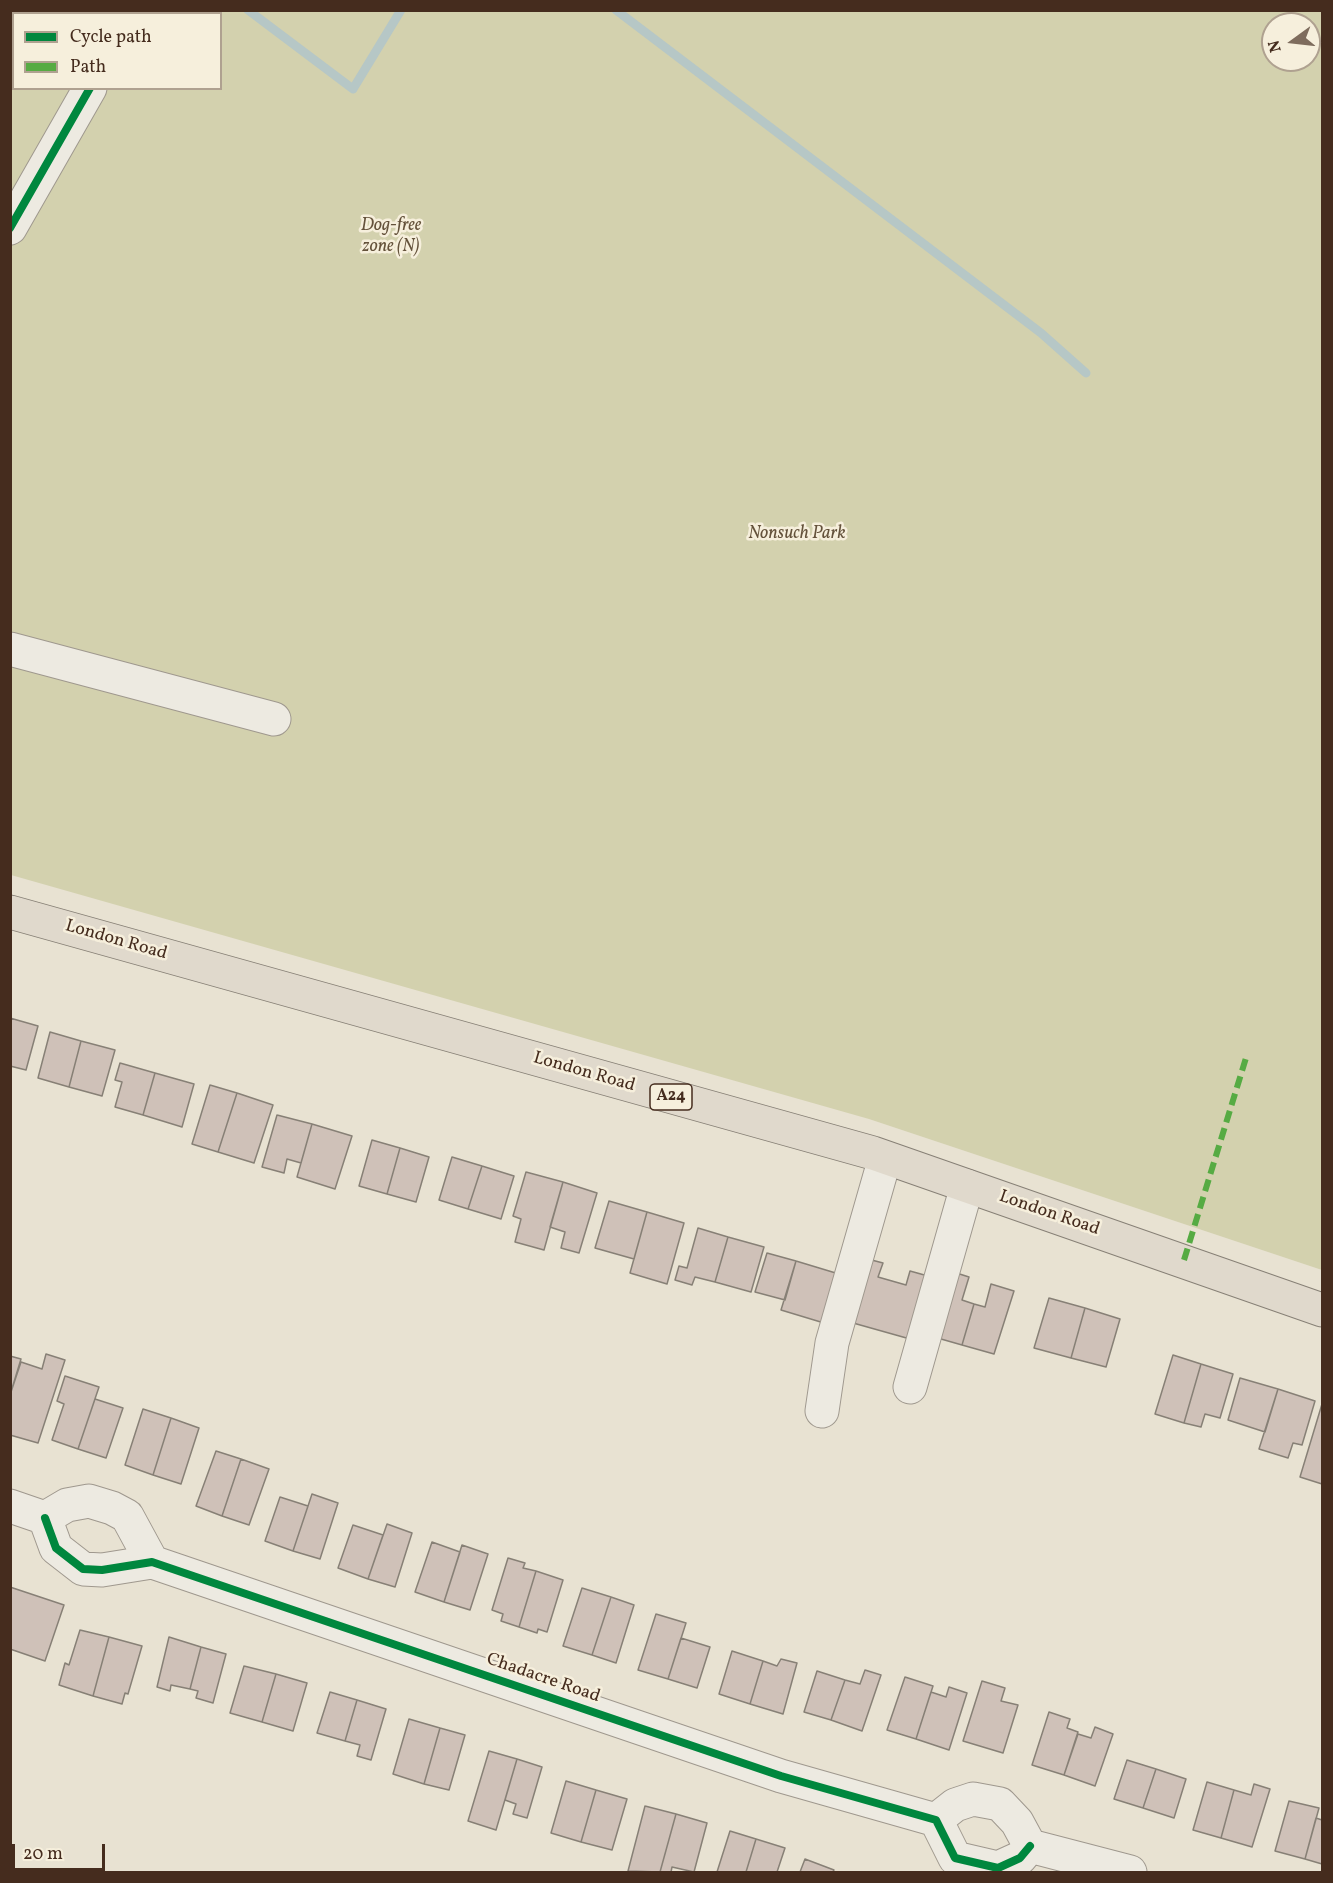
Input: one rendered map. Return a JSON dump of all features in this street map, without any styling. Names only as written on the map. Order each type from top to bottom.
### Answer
[{"type":"highway","name":"London Road","points":[[10,912],[885,1158],[1323,1310]]},
{"type":"street","points":[[10,228],[89,90]]},
{"type":"street","points":[[10,649],[274,719]]},
{"type":"street","points":[[822,1411],[832,1343],[885,1158]]},
{"type":"street","points":[[910,1388],[967,1186]]},
{"type":"street","points":[[10,1506],[45,1518],[67,1505],[89,1501],[112,1508],[127,1516],[152,1562]]},
{"type":"street","name":"Chadacre Road","points":[[45,1518],[56,1548],[83,1569],[102,1570],[152,1562],[781,1776],[936,1820]]},
{"type":"street","points":[[1030,1846],[1020,1858],[998,1868],[955,1858],[936,1820],[956,1805],[973,1799],[1000,1804],[1017,1822],[1030,1846],[1130,1872]]},
{"type":"green space","name":"Nonsuch Park","points":[[10,11],[1322,11],[1322,1270],[869,1119],[11,875]]},
{"type":"building","points":[[10,1018],[38,1026],[26,1070],[10,1066]]},
{"type":"building","points":[[50,1032],[81,1041],[69,1087],[38,1078]]},
{"type":"building","points":[[81,1041],[115,1050],[102,1096],[69,1087]]},
{"type":"building","points":[[120,1063],[155,1073],[143,1115],[115,1107],[122,1082],[115,1080]]},
{"type":"building","points":[[155,1073],[194,1084],[182,1127],[143,1115]]},
{"type":"building","points":[[210,1085],[237,1093],[218,1152],[192,1144]]},
{"type":"building","points":[[237,1093],[273,1105],[254,1163],[218,1152]]},
{"type":"building","points":[[277,1115],[312,1124],[301,1163],[287,1159],[284,1173],[262,1167]]},
{"type":"building","points":[[312,1124],[352,1136],[335,1189],[297,1177]]},
{"type":"building","points":[[372,1140],[400,1148],[387,1194],[359,1186]]},
{"type":"building","points":[[400,1148],[429,1157],[416,1202],[387,1194]]},
{"type":"building","points":[[452,1157],[482,1166],[468,1209],[439,1200]]},
{"type":"building","points":[[482,1166],[514,1176],[501,1219],[468,1209]]},
{"type":"building","points":[[526,1172],[563,1182],[544,1250],[515,1242],[521,1219],[513,1216]]},
{"type":"building","points":[[563,1182],[597,1193],[579,1253],[561,1248],[565,1232],[550,1227]]},
{"type":"building","points":[[609,1201],[647,1212],[634,1259],[595,1248]]},
{"type":"building","points":[[647,1212],[684,1223],[667,1284],[630,1273]]},
{"type":"building","points":[[698,1228],[728,1237],[715,1282],[695,1277],[692,1285],[675,1280],[679,1266],[687,1268]]},
{"type":"building","points":[[728,1237],[764,1247],[751,1292],[715,1282]]},
{"type":"building","points":[[767,1253],[796,1261],[785,1300],[755,1292]]},
{"type":"building","points":[[864,1258],[883,1263],[878,1277],[906,1285],[910,1271],[928,1276],[910,1339],[846,1321]]},
{"type":"building","points":[[796,1261],[839,1274],[824,1323],[781,1310]]},
{"type":"building","points":[[947,1270],[969,1277],[962,1300],[974,1304],[962,1345],[927,1335]]},
{"type":"building","points":[[991,1284],[1014,1291],[994,1354],[962,1345],[974,1304],[985,1307]]},
{"type":"building","points":[[1049,1298],[1085,1308],[1071,1358],[1034,1348]]},
{"type":"building","points":[[1085,1308],[1120,1319],[1106,1367],[1071,1358]]},
{"type":"building","points":[[46,1354],[65,1360],[38,1443],[10,1435],[10,1395],[21,1362],[42,1369]]},
{"type":"building","points":[[1173,1355],[1201,1364],[1184,1423],[1155,1414]]},
{"type":"building","points":[[10,1356],[21,1359],[10,1395]]},
{"type":"building","points":[[1201,1364],[1233,1374],[1220,1418],[1205,1414],[1201,1427],[1184,1423]]},
{"type":"building","points":[[65,1376],[99,1387],[78,1449],[52,1440],[64,1404],[57,1401]]},
{"type":"building","points":[[1240,1378],[1278,1389],[1265,1432],[1228,1420]]},
{"type":"building","points":[[1278,1389],[1315,1401],[1302,1445],[1293,1443],[1288,1458],[1259,1449]]},
{"type":"building","points":[[95,1399],[123,1408],[106,1458],[78,1449]]},
{"type":"building","points":[[1322,1404],[1322,1484],[1300,1477]]},
{"type":"building","points":[[143,1409],[171,1418],[153,1475],[125,1465]]},
{"type":"building","points":[[171,1418],[199,1428],[181,1484],[153,1475]]},
{"type":"building","points":[[216,1451],[241,1459],[222,1516],[196,1506]]},
{"type":"building","points":[[241,1459],[269,1469],[249,1525],[222,1516]]},
{"type":"building","points":[[312,1494],[338,1503],[320,1559],[293,1551]]},
{"type":"building","points":[[280,1497],[308,1506],[293,1551],[265,1541]]},
{"type":"building","points":[[387,1524],[412,1533],[395,1587],[368,1579]]},
{"type":"building","points":[[353,1525],[383,1535],[368,1579],[338,1568]]},
{"type":"building","points":[[432,1542],[460,1552],[444,1602],[415,1592]]},
{"type":"building","points":[[462,1545],[488,1554],[470,1610],[444,1602]]},
{"type":"building","points":[[508,1558],[525,1563],[523,1568],[536,1571],[519,1627],[501,1621],[503,1614],[492,1610]]},
{"type":"building","points":[[536,1571],[563,1580],[547,1632],[538,1629],[537,1633],[519,1627]]},
{"type":"building","points":[[10,1587],[64,1605],[45,1661],[10,1649]]},
{"type":"building","points":[[582,1588],[611,1597],[592,1655],[563,1646]]},
{"type":"building","points":[[611,1597],[634,1605],[616,1663],[592,1655]]},
{"type":"building","points":[[656,1614],[686,1623],[668,1679],[638,1670]]},
{"type":"building","points":[[80,1630],[109,1637],[93,1696],[59,1685],[65,1663],[69,1665]]},
{"type":"building","points":[[109,1637],[142,1646],[128,1694],[125,1693],[122,1704],[93,1696]]},
{"type":"building","points":[[169,1637],[201,1647],[190,1689],[171,1685],[170,1691],[157,1687]]},
{"type":"building","points":[[681,1638],[710,1647],[697,1688],[668,1679]]},
{"type":"building","points":[[201,1647],[226,1654],[213,1703],[196,1698],[198,1691],[190,1689]]},
{"type":"building","points":[[732,1651],[763,1661],[750,1704],[719,1694]]},
{"type":"building","points":[[781,1659],[797,1663],[783,1714],[750,1704],[763,1661],[777,1666]]},
{"type":"building","points":[[244,1666],[276,1674],[262,1722],[230,1713]]},
{"type":"building","points":[[865,1670],[881,1675],[862,1731],[831,1720],[845,1680],[860,1684]]},
{"type":"building","points":[[817,1671],[845,1680],[831,1720],[804,1712]]},
{"type":"building","points":[[276,1674],[307,1683],[293,1731],[262,1722]]},
{"type":"building","points":[[905,1677],[933,1686],[916,1739],[887,1730]]},
{"type":"building","points":[[982,1681],[1005,1688],[1001,1701],[1018,1705],[1003,1753],[963,1741]]},
{"type":"building","points":[[949,1687],[967,1693],[949,1750],[916,1739],[931,1692],[946,1697]]},
{"type":"building","points":[[330,1692],[357,1700],[345,1741],[317,1733]]},
{"type":"building","points":[[357,1700],[386,1709],[371,1760],[357,1756],[360,1745],[345,1741]]},
{"type":"building","points":[[1049,1712],[1070,1719],[1067,1728],[1078,1732],[1064,1775],[1032,1765]]},
{"type":"building","points":[[409,1719],[440,1728],[424,1784],[393,1774]]},
{"type":"building","points":[[1095,1727],[1113,1734],[1095,1786],[1064,1775],[1078,1734],[1091,1738]]},
{"type":"building","points":[[440,1728],[465,1735],[449,1790],[424,1784]]},
{"type":"building","points":[[489,1751],[517,1759],[496,1830],[468,1821]]},
{"type":"building","points":[[517,1759],[542,1767],[527,1818],[513,1814],[516,1804],[505,1800]]},
{"type":"building","points":[[1127,1760],[1156,1769],[1143,1808],[1114,1799]]},
{"type":"building","points":[[1156,1769],[1186,1779],[1174,1818],[1143,1808]]},
{"type":"building","points":[[566,1781],[596,1790],[581,1842],[551,1833]]},
{"type":"building","points":[[1207,1782],[1234,1790],[1221,1838],[1193,1830]]},
{"type":"building","points":[[1254,1784],[1270,1789],[1252,1847],[1221,1838],[1234,1790],[1251,1795]]},
{"type":"building","points":[[596,1790],[627,1799],[612,1850],[581,1842]]},
{"type":"building","points":[[1289,1801],[1319,1808],[1305,1859],[1275,1851]]},
{"type":"building","points":[[645,1806],[676,1814],[660,1872],[628,1871]]},
{"type":"building","points":[[676,1814],[707,1823],[694,1872],[672,1867],[671,1872],[660,1872]]},
{"type":"building","points":[[1316,1818],[1322,1820],[1322,1864],[1305,1859]]},
{"type":"building","points":[[730,1831],[756,1839],[746,1872],[717,1872]]},
{"type":"building","points":[[756,1839],[785,1848],[777,1872],[746,1872]]},
{"type":"building","points":[[805,1859],[834,1870],[833,1872],[800,1872]]},
{"type":"waterway","points":[[248,10],[353,89],[401,10]]},
{"type":"waterway","points":[[616,10],[1041,333],[1086,373]]},
{"type":"marked path","points":[[1184,1260],[1246,1058]]},
{"type":"cycle path","points":[[10,228],[89,90]]},
{"type":"cycle path","points":[[45,1518],[56,1548],[83,1569],[102,1570],[152,1562],[781,1776],[936,1820],[955,1858],[998,1868],[1020,1858],[1030,1846]]},
{"type":"park label","name":"Dog-free zone (N)","points":[[391,237]]}]
